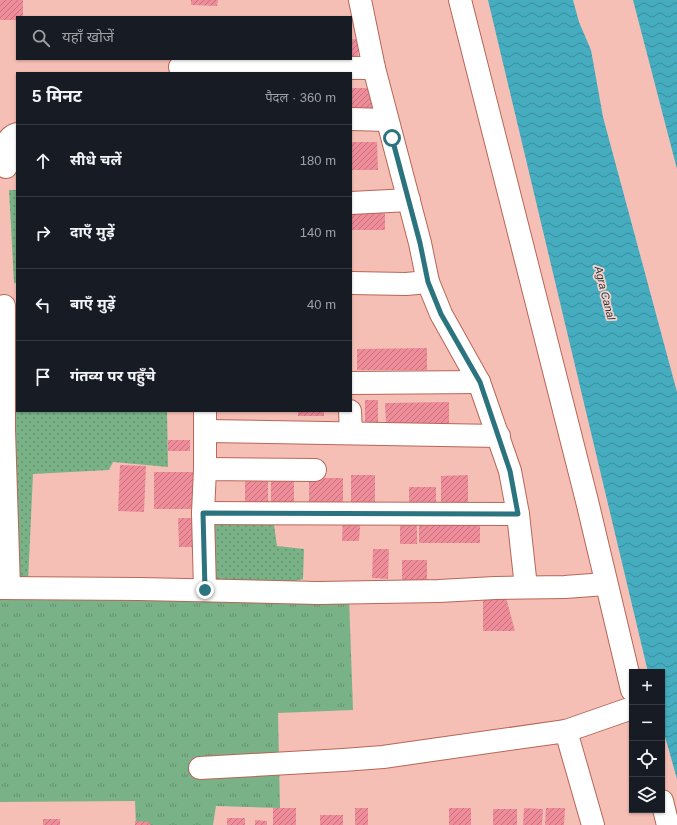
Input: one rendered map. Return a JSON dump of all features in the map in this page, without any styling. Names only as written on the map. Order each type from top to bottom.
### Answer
[{"type":"street","points":[[360,0],[358,25],[374,68],[420,243],[428,282],[441,314],[480,382],[510,471],[518,514],[526,587]]},
{"type":"street","points":[[460,0],[585,494],[629,678]]},
{"type":"street","points":[[180,67],[374,68]]},
{"type":"street","points":[[352,119],[388,120]]},
{"type":"street","points":[[6,167],[8,140],[10,137],[16,134]]},
{"type":"street","points":[[352,202],[409,200]]},
{"type":"street","points":[[352,284],[406,284],[428,282]]},
{"type":"street","points":[[4,306],[3,484],[5,588],[318,593],[439,591],[526,587],[565,587],[606,584]]},
{"type":"street","points":[[352,383],[480,382]]},
{"type":"street","points":[[350,412],[351,433]]},
{"type":"street","points":[[205,590],[203,513],[206,421],[351,433],[499,436]]},
{"type":"street","points":[[205,469],[315,470]]},
{"type":"street","points":[[203,513],[518,514]]},
{"type":"street","points":[[200,768],[383,757],[566,731],[629,709]]},
{"type":"street","points":[[566,731],[593,825]]},
{"type":"street","points":[[665,813],[668,825]]},
{"type":"green space","points":[[9,190],[16,190],[16,283],[14,283]]},
{"type":"green space","points":[[15,378],[16,412],[167,412],[168,467],[113,462],[109,470],[33,474],[28,583],[10,579]]},
{"type":"green space","points":[[206,512],[273,518],[277,546],[304,549],[303,579],[266,589],[207,583]]},
{"type":"green space","points":[[0,592],[349,597],[353,710],[278,713],[280,808],[216,806],[213,825],[136,825],[135,801],[0,802]]},
{"type":"water","name":"Agra Canal","points":[[488,0],[573,0],[579,22],[591,50],[603,117],[677,392],[677,779],[665,737],[665,669],[647,669]]},
{"type":"water","points":[[633,0],[677,0],[677,169]]},
{"type":"building","points":[[0,0],[23,0],[23,16],[16,16],[16,20],[0,20]]},
{"type":"building","points":[[191,0],[218,0],[217,6],[191,5]]},
{"type":"building","points":[[352,39],[358,39],[358,56],[352,56]]},
{"type":"building","points":[[352,88],[374,88],[374,110],[352,111]]},
{"type":"building","points":[[352,142],[377,142],[378,170],[352,170]]},
{"type":"building","points":[[352,205],[385,205],[385,230],[352,230]]},
{"type":"building","points":[[12,327],[16,328],[16,347],[11,347]]},
{"type":"building","points":[[427,348],[427,370],[357,370],[357,349]]},
{"type":"building","points":[[365,400],[378,400],[378,422],[365,422]]},
{"type":"building","points":[[449,402],[449,425],[386,425],[385,403]]},
{"type":"building","points":[[298,412],[324,412],[324,416],[298,416]]},
{"type":"building","points":[[168,440],[190,440],[190,451],[168,451]]},
{"type":"building","points":[[120,465],[146,466],[144,512],[118,511]]},
{"type":"building","points":[[154,472],[197,472],[197,509],[154,509]]},
{"type":"building","points":[[351,475],[375,475],[375,507],[351,507]]},
{"type":"building","points":[[468,475],[468,503],[441,503],[441,476]]},
{"type":"building","points":[[245,477],[268,477],[268,504],[245,504]]},
{"type":"building","points":[[271,478],[294,478],[294,506],[271,506]]},
{"type":"building","points":[[309,478],[343,478],[343,505],[309,505]]},
{"type":"building","points":[[409,487],[436,487],[436,504],[409,504]]},
{"type":"building","points":[[343,514],[361,515],[359,541],[342,541]]},
{"type":"building","points":[[480,516],[480,543],[419,543],[419,517]]},
{"type":"building","points":[[178,518],[200,518],[200,547],[179,547]]},
{"type":"building","points":[[400,518],[417,518],[417,544],[400,544]]},
{"type":"building","points":[[373,549],[389,549],[388,579],[372,578]]},
{"type":"building","points":[[402,560],[427,560],[427,581],[402,581]]},
{"type":"building","points":[[504,590],[515,631],[483,631],[483,593]]},
{"type":"building","points":[[273,808],[296,808],[296,825],[273,825]]},
{"type":"building","points":[[355,808],[368,808],[368,825],[355,825]]},
{"type":"building","points":[[449,808],[471,808],[471,825],[449,825]]},
{"type":"building","points":[[524,808],[543,809],[542,825],[523,825]]},
{"type":"building","points":[[546,808],[565,808],[564,825],[545,825]]},
{"type":"building","points":[[493,809],[517,809],[517,825],[493,825]]},
{"type":"building","points":[[320,815],[343,815],[343,825],[320,825]]},
{"type":"building","points":[[227,818],[245,818],[245,825],[227,825]]},
{"type":"building","points":[[43,819],[60,819],[60,825],[43,825]]},
{"type":"building","points":[[255,820],[267,821],[267,825],[255,825]]},
{"type":"building","points":[[135,821],[150,822],[150,825],[135,825]]},
{"type":"route","points":[[205,590],[203,513],[518,514],[510,471],[504,450],[480,382],[441,314],[428,282],[420,243],[392,138]]}]
